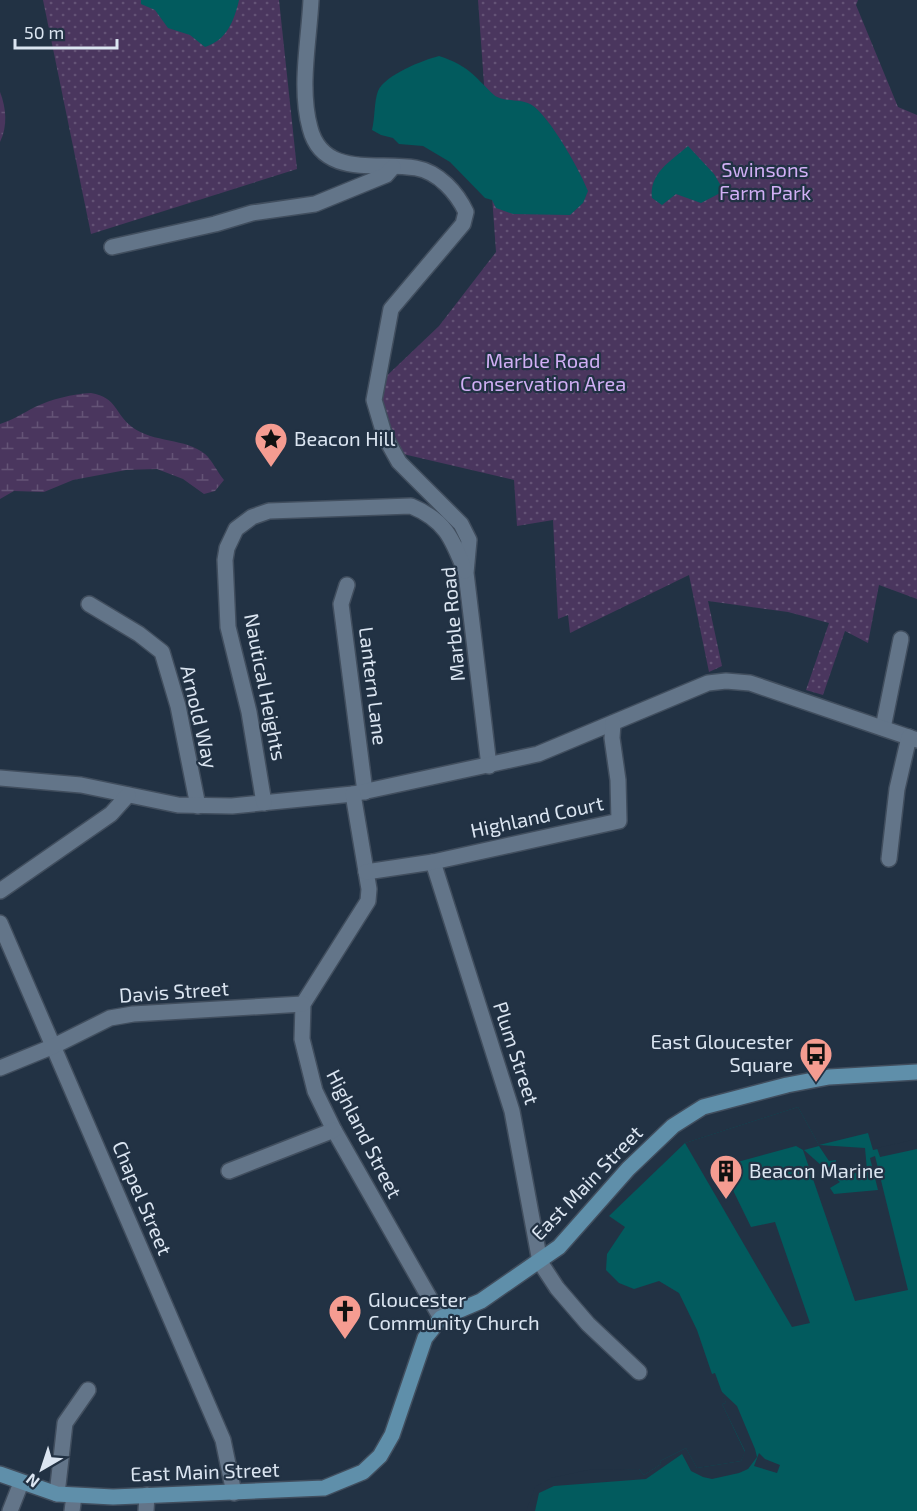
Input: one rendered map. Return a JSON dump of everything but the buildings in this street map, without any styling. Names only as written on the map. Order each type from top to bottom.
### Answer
[{"type":"main road","name":"East Main Street","points":[[0,1474],[57,1494],[73,1504],[147,1503],[234,1493],[324,1488],[363,1472],[380,1456],[392,1435],[425,1338],[441,1318],[481,1301],[560,1247],[653,1143],[673,1126],[703,1107],[758,1092],[829,1077],[917,1072]]},
{"type":"street","name":"Marble Road","points":[[311,0],[306,100],[313,136],[328,157],[341,163],[417,168],[438,178],[460,200],[466,212],[462,224],[391,309],[374,400],[385,437],[399,462],[461,524],[469,540],[466,573],[489,766]]},
{"type":"street","points":[[112,247],[215,224],[252,213],[315,204],[386,175],[393,167]]},
{"type":"street","name":"Nautical Heights","points":[[264,803],[249,712],[228,627],[225,560],[227,548],[236,529],[252,517],[269,511],[411,506],[424,512],[446,528],[466,573]]},
{"type":"street","name":"Lantern Lane","points":[[347,585],[341,604],[359,793]]},
{"type":"street","name":"Arnold Way","points":[[89,604],[139,634],[162,652],[178,706],[198,806]]},
{"type":"street","points":[[883,728],[901,639]]},
{"type":"street","points":[[0,778],[81,785],[198,806],[264,803],[359,793],[538,754],[708,683],[726,681],[750,683],[913,738],[897,789],[889,859]]},
{"type":"street","name":"Highland Court","points":[[366,872],[433,862],[619,821],[618,780],[612,738],[614,723]]},
{"type":"street","points":[[303,1004],[368,901],[369,889],[359,793]]},
{"type":"street","points":[[0,891],[111,814],[128,795]]},
{"type":"street","name":"Plum Street","points":[[433,862],[515,1120],[540,1262]]},
{"type":"street","name":"Chapel Street","points":[[0,923],[223,1440],[234,1493]]},
{"type":"street","name":"Davis Street","points":[[0,1068],[54,1046],[110,1018],[133,1014],[303,1004]]},
{"type":"street","name":"Highland Street","points":[[303,1004],[302,1039],[308,1069],[334,1130],[441,1318]]},
{"type":"street","points":[[229,1170],[334,1130]]},
{"type":"street","points":[[540,1262],[557,1288],[588,1324],[639,1372]]},
{"type":"street","points":[[57,1494],[65,1423],[88,1390]]},
{"type":"street","points":[[9,1511],[21,1483]]},
{"type":"green space","points":[[43,0],[279,0],[297,169],[91,234]]},
{"type":"green space","name":"Swinsons Farm Park","points":[[478,0],[858,0],[856,5],[898,107],[917,115],[917,599],[879,585],[868,643],[845,631],[823,695],[806,690],[829,623],[788,612],[708,601],[722,666],[709,672],[689,575],[570,633],[568,615],[558,619],[553,520],[517,526],[514,480],[403,454],[374,388],[439,326],[496,252]]},
{"type":"green space","points":[[0,92],[5,117],[0,142]]},
{"type":"green space","points":[[91,393],[106,398],[126,422],[140,432],[189,445],[205,454],[224,480],[215,491],[204,494],[183,479],[157,469],[126,470],[73,480],[44,492],[14,491],[0,499],[0,424],[48,402]]},
{"type":"shaded area","points":[[141,0],[239,0],[235,15],[224,35],[205,47],[190,35],[168,28],[155,10],[141,4]]},
{"type":"shaded area","points":[[439,56],[464,67],[497,97],[530,104],[546,119],[571,157],[588,191],[583,203],[570,215],[513,214],[496,208],[492,200],[485,198],[450,162],[423,146],[399,144],[393,138],[372,130],[377,95],[382,85],[405,69]]},
{"type":"shaded area","points":[[688,146],[714,174],[724,191],[701,203],[676,194],[662,205],[652,198],[654,181],[662,168]]},
{"type":"shaded area","points":[[798,1107],[819,1145],[868,1133],[873,1150],[917,1141],[917,1511],[527,1511],[534,1491],[607,1471],[639,1469],[644,1475],[661,1464],[660,1461],[686,1448],[697,1468],[741,1461],[745,1452],[722,1404],[726,1403],[715,1373],[712,1374],[697,1330],[679,1293],[659,1281],[634,1289],[619,1283],[606,1270],[607,1254],[625,1227],[609,1216],[685,1143]]},
{"type":"pier","points":[[798,1107],[819,1145],[865,1148],[867,1170],[848,1175],[842,1175],[843,1169],[835,1168],[836,1160],[829,1161],[819,1146],[804,1150],[840,1182],[830,1188],[834,1194],[878,1190],[870,1158],[875,1156],[908,1290],[855,1301],[803,1150],[796,1146],[730,1164],[726,1176],[751,1227],[775,1222],[810,1323],[792,1327],[685,1143]]},
{"type":"pier","points":[[917,1139],[917,1149],[880,1157],[877,1148]]},
{"type":"pier","points":[[721,1391],[737,1406],[755,1449],[757,1457],[748,1469],[712,1479],[703,1477],[691,1471],[682,1454],[646,1479],[554,1486],[539,1493],[535,1511],[526,1511],[535,1487],[551,1478],[588,1470],[639,1469],[644,1475],[661,1464],[660,1461],[686,1448],[697,1468],[741,1461],[745,1451],[722,1404],[726,1403]]},
{"type":"pier","points":[[759,1453],[765,1459],[780,1465],[777,1473],[754,1466]]},
{"type":"place","name":"Beacon Hill","points":[[271,468]]},
{"type":"place","name":"East Gloucester Square","points":[[816,1083]]},
{"type":"place","name":"Beacon Marine","points":[[726,1200]]},
{"type":"place","name":"Gloucester Community Church","points":[[345,1340]]},
{"type":"park label","name":"Marble Road Conservation Area","points":[[543,372]]}]
